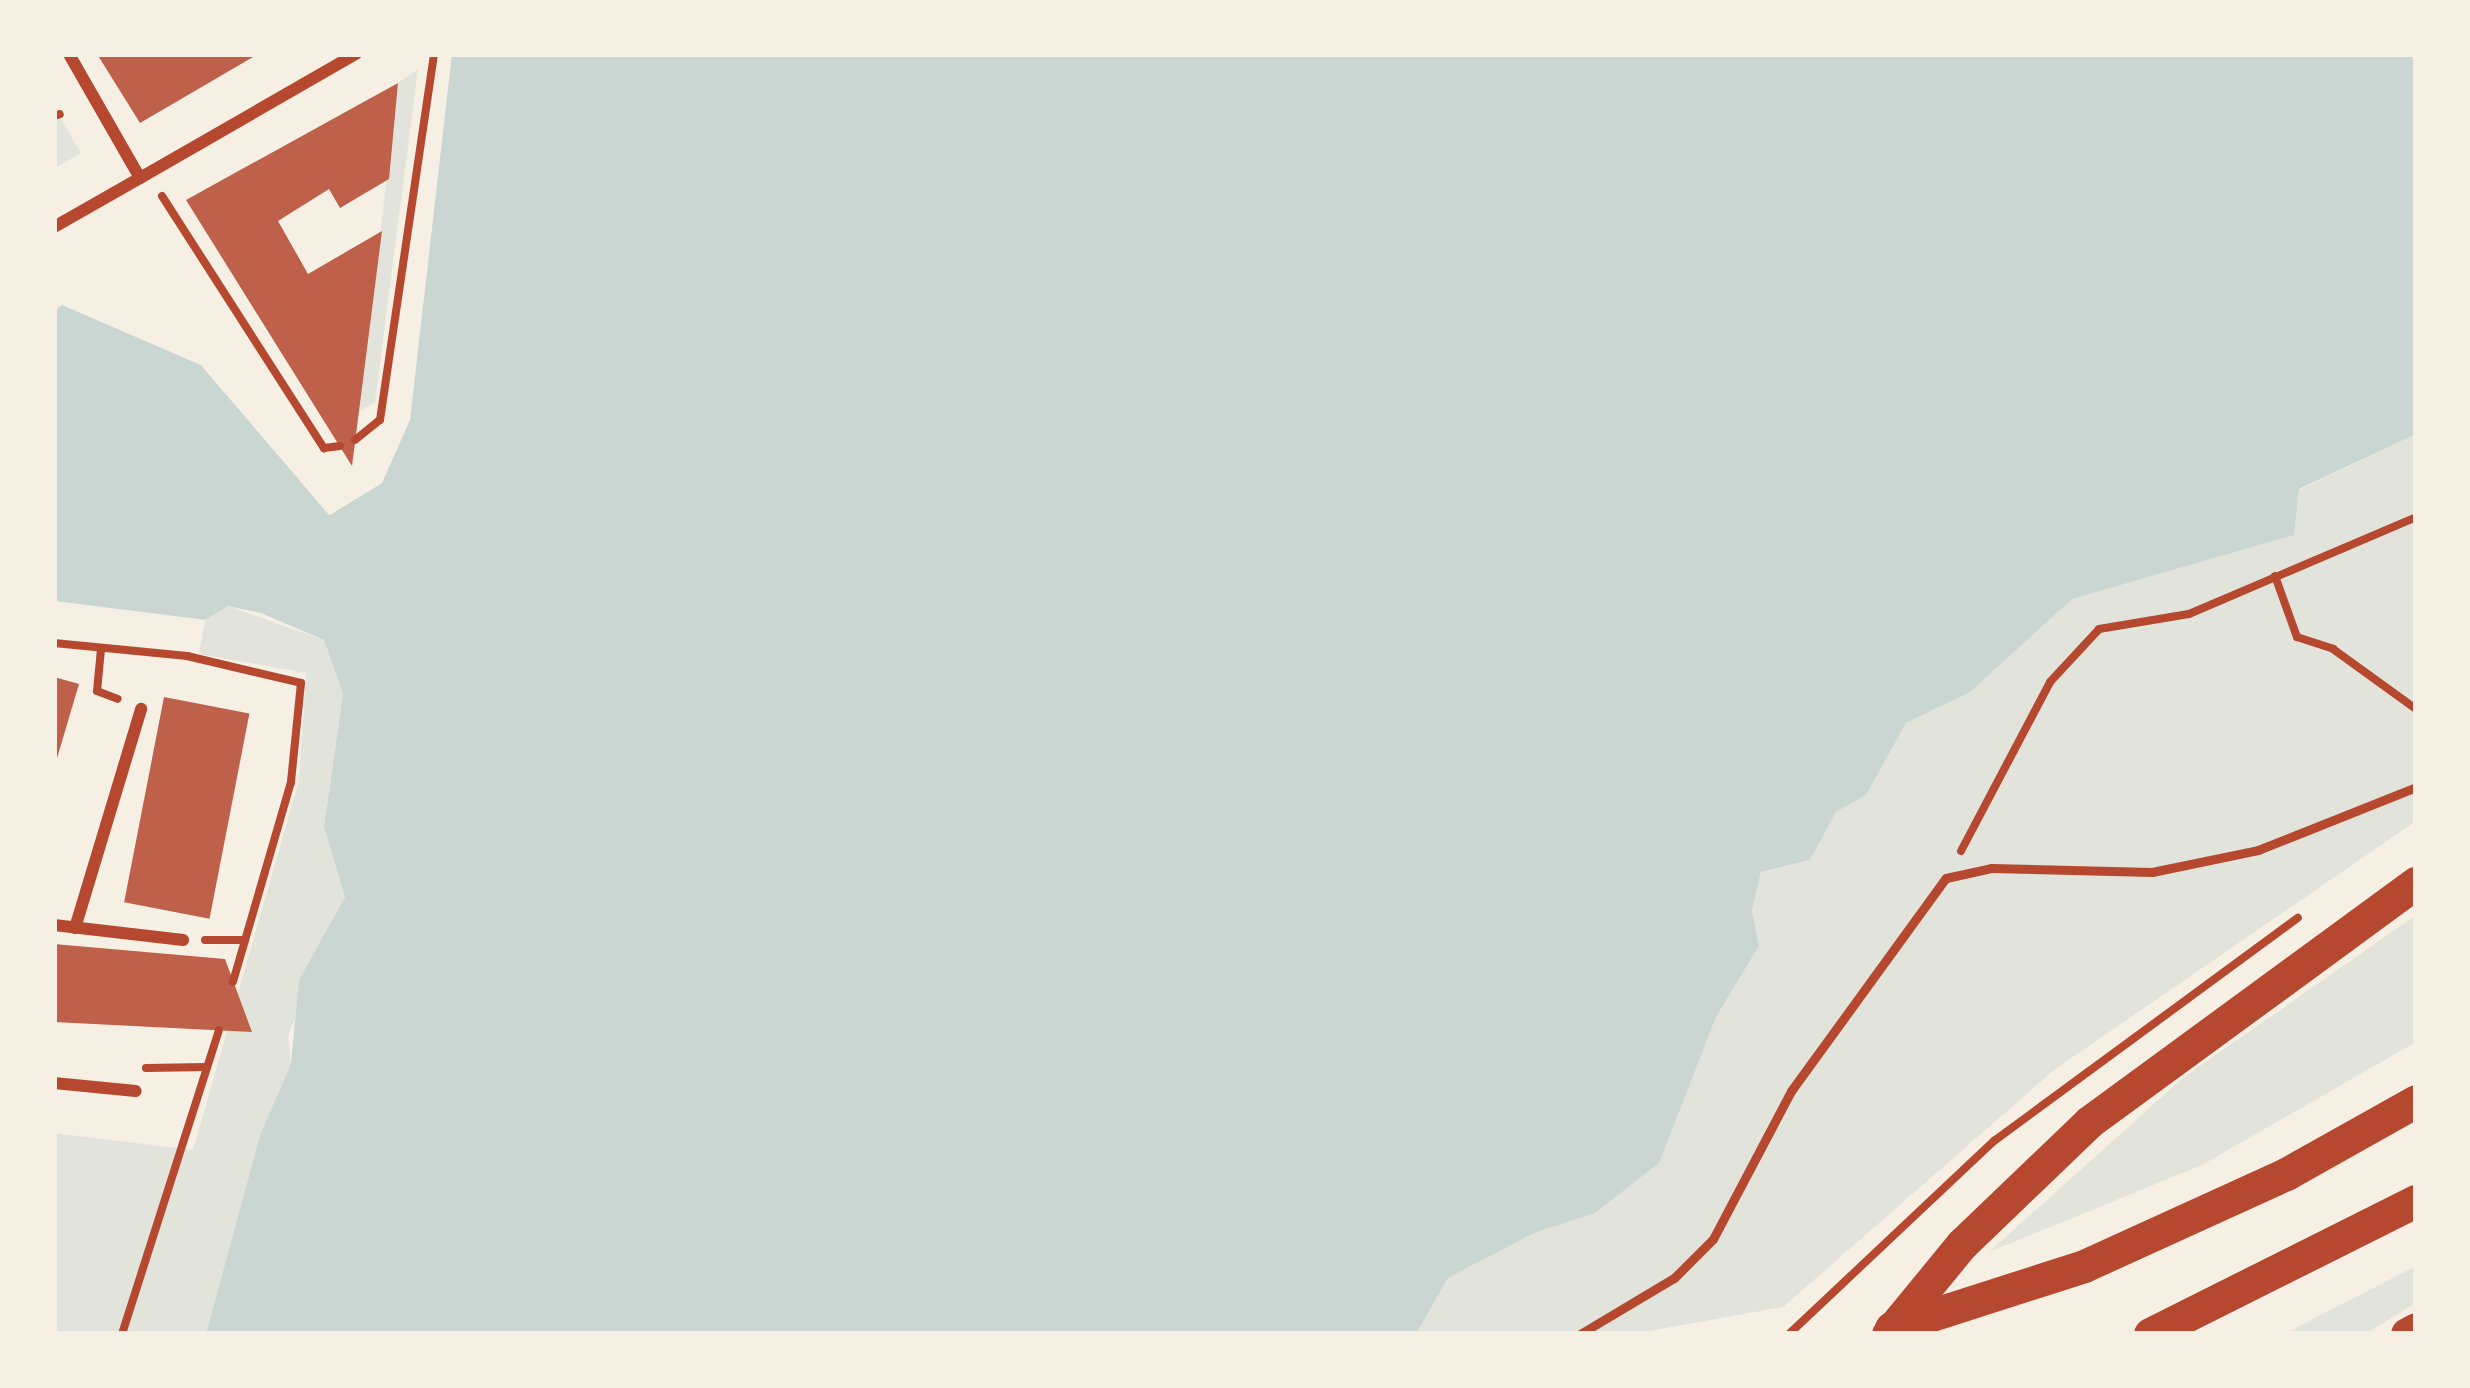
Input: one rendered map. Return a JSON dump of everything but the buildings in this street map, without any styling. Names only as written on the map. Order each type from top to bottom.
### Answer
[{"type":"highway","points":[[1888,1334],[1962,1244],[2090,1122],[2416,884]]},
{"type":"highway","points":[[1868,1334],[2084,1266],[2286,1174],[2416,1101]]},
{"type":"highway","points":[[2150,1334],[2416,1201]]},
{"type":"highway","points":[[2407,1334],[2416,1329]]},
{"type":"street","points":[[69,54],[140,178]]},
{"type":"street","points":[[54,227],[356,54]]},
{"type":"street","points":[[75,928],[141,709]]},
{"type":"street","points":[[54,925],[183,940]]},
{"type":"street","points":[[54,1083],[136,1091]]},
{"type":"lane","points":[[1580,1334],[1674,1278],[1713,1239],[1791,1091],[1946,878],[1991,868],[2152,872],[2258,850],[2416,787]]},
{"type":"path","points":[[355,440],[380,420],[434,54]]},
{"type":"path","points":[[161,195],[324,448],[340,446]]},
{"type":"path","points":[[1946,878],[2050,682],[2099,629],[2189,614],[2416,517]]},
{"type":"path","points":[[2275,576],[2296,637],[2333,649],[2416,709]]},
{"type":"path","points":[[54,644],[188,656],[301,683],[291,782],[233,982]]},
{"type":"path","points":[[100,649],[97,691],[141,709]]},
{"type":"path","points":[[1789,1334],[1977,1156],[2302,915]]},
{"type":"path","points":[[183,940],[245,940]]},
{"type":"path","points":[[122,1334],[219,1030]]},
{"type":"path","points":[[148,1064],[207,1067]]},
{"type":"shaded area","points":[[452,54],[2416,54],[2416,434],[2299,489],[2294,535],[2072,599],[1970,692],[1906,723],[1866,795],[1836,812],[1810,860],[1761,872],[1752,910],[1759,946],[1716,1017],[1659,1163],[1595,1213],[1534,1233],[1448,1278],[1416,1334],[206,1334],[260,1135],[291,1064],[299,980],[345,897],[324,827],[343,694],[324,640],[261,613],[228,606],[205,620],[54,601],[54,311],[61,304],[201,365],[329,515],[382,483],[410,420]]},
{"type":"shaded area","points":[[418,69],[375,402],[359,412],[398,83]]},
{"type":"shaded area","points":[[54,107],[81,153],[54,169]]},
{"type":"shaded area","points":[[2416,434],[2416,821],[2054,1070],[1783,1307],[1633,1334],[1416,1334],[1448,1278],[1534,1233],[1595,1213],[1658,1163],[1716,1017],[1759,946],[1752,910],[1761,872],[1810,860],[1836,812],[1866,794],[1906,723],[1970,692],[2071,599],[2294,535],[2299,490]]},
{"type":"shaded area","points":[[228,606],[324,640],[343,694],[324,827],[345,897],[288,1036],[291,1064],[260,1135],[206,1334],[54,1334],[54,1133],[193,1150],[299,780],[306,673],[199,654],[205,620]]},
{"type":"shaded area","points":[[2416,915],[2416,1042],[2202,1165],[1989,1252],[2184,1077]]},
{"type":"shaded area","points":[[2416,1266],[2416,1303],[2365,1334],[2284,1334]]},
{"type":"pier","points":[[63,299],[204,360],[331,508],[376,480],[385,452],[382,483],[330,515],[201,365],[62,305],[54,311]]},
{"type":"pier","points":[[54,601],[205,620],[204,626]]}]
